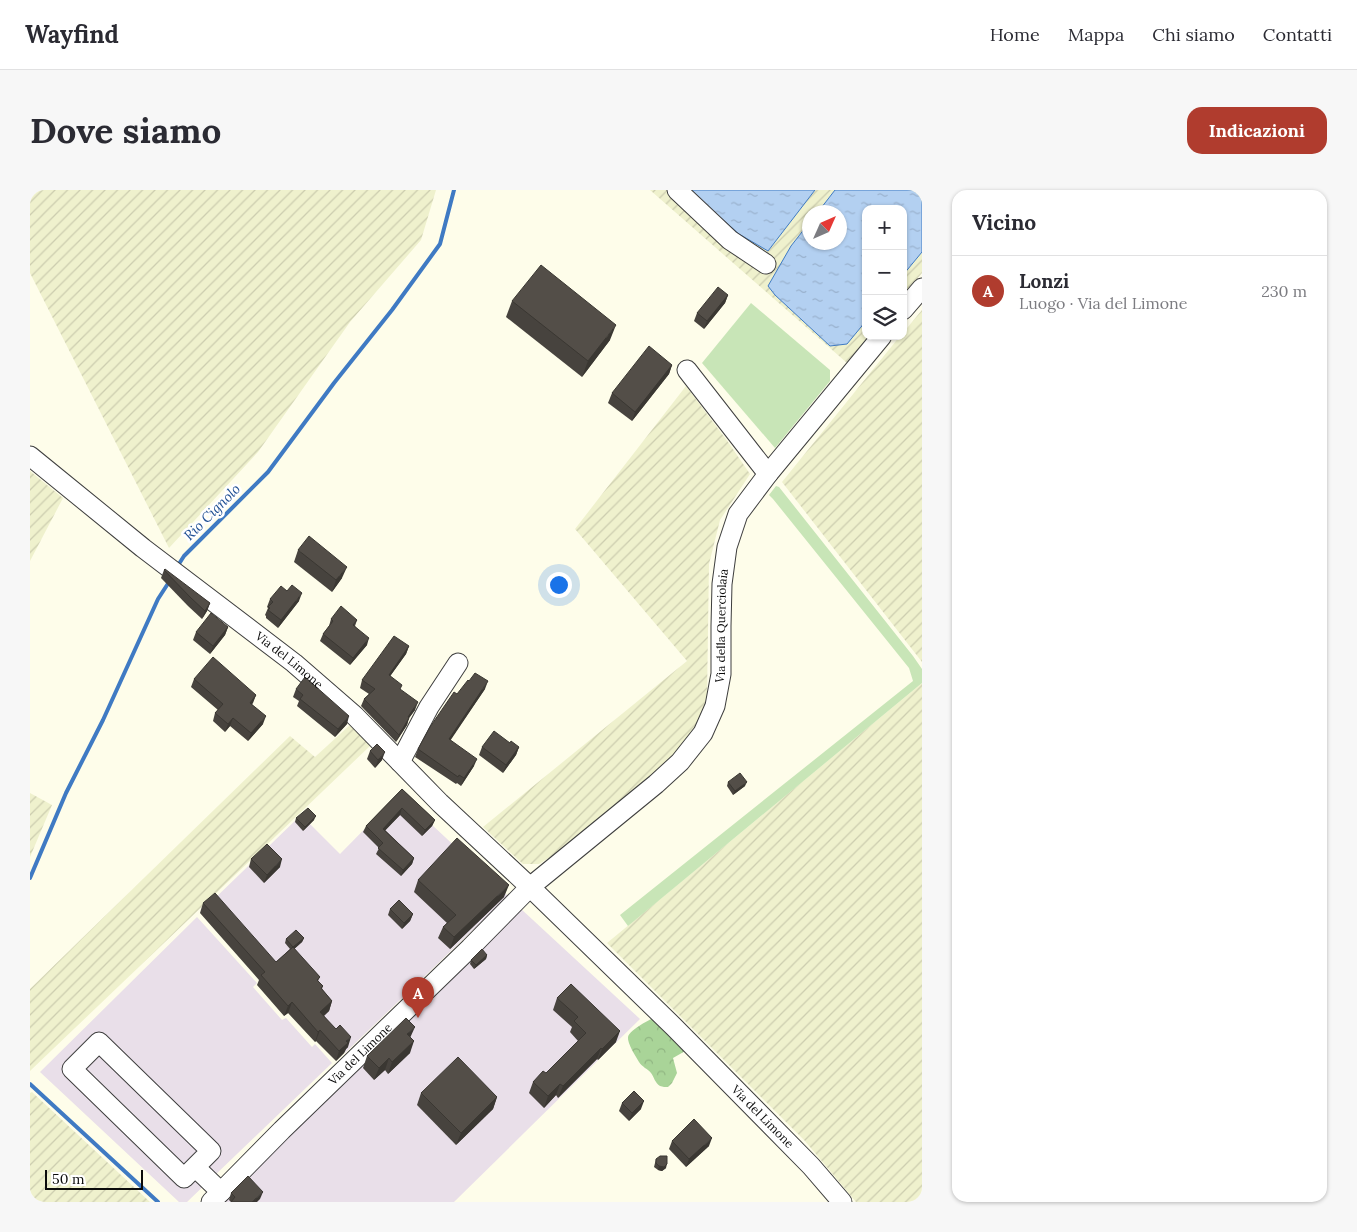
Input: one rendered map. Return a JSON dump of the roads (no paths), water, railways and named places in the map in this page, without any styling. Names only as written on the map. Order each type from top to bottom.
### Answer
[{"type":"street","points":[[677,190],[730,240],[766,264]]},
{"type":"street","points":[[907,305],[922,288]]},
{"type":"street","name":"Via della Querciolaia","points":[[530,887],[656,784],[680,762],[703,733],[715,706],[721,674],[722,584],[727,547],[738,514],[768,474],[879,340]]},
{"type":"street","points":[[688,370],[768,474]]},
{"type":"street","name":"Via del Limone","points":[[30,456],[143,548],[294,663],[355,716],[440,803],[530,887],[687,1041],[811,1166],[842,1202]]},
{"type":"street","points":[[400,762],[428,707],[458,663]]},
{"type":"street","name":"Via del Limone","points":[[216,1197],[282,1130],[335,1069],[463,955],[530,887]]},
{"type":"street","points":[[99,1042],[211,1151],[195,1167],[184,1178],[72,1069],[99,1042]]},
{"type":"street","points":[[195,1167],[216,1197]]},
{"type":"water","points":[[689,190],[815,190],[768,251],[739,234]]},
{"type":"water","points":[[835,190],[922,190],[922,252],[907,270],[907,205],[862,205],[862,326],[847,344],[830,346],[775,295],[768,286],[791,246],[802,232],[802,250],[847,250],[847,205],[823,205]]},
{"type":"waterway","name":"Rio Cignolo","points":[[177,567],[184,556],[268,472],[334,383],[392,310],[440,244],[454,190]]},
{"type":"waterway","name":"Rio Cignolo","points":[[30,878],[66,793],[103,720],[158,599],[169,582]]},
{"type":"waterway","points":[[30,1084],[158,1202]]},
{"type":"place","name":"Lonzi","points":[[418,1018]]}]
